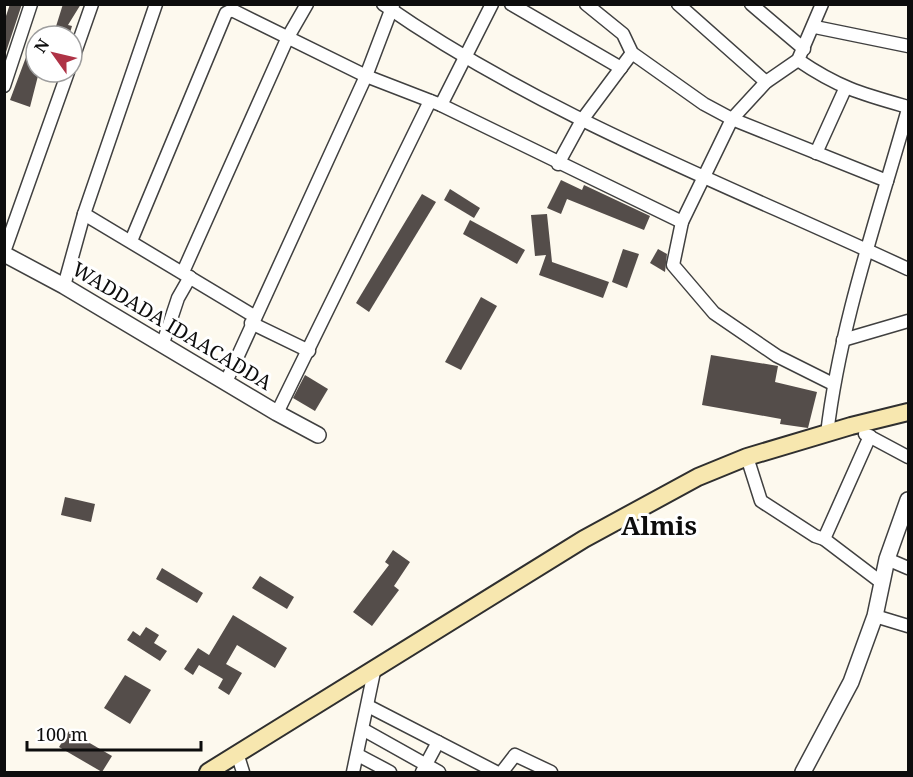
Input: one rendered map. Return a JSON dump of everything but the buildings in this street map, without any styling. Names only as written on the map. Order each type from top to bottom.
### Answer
[{"type":"main road","points":[[208,772],[584,539],[698,477],[747,457],[851,426],[909,412]]},
{"type":"street","points":[[4,86],[31,4]]},
{"type":"street","points":[[84,27],[92,4]]},
{"type":"street","points":[[64,286],[84,214],[156,4]]},
{"type":"street","points":[[163,343],[187,274],[288,37],[308,4]]},
{"type":"street","points":[[277,413],[436,103],[466,58],[492,4]]},
{"type":"street","points":[[511,4],[621,68]]},
{"type":"street","points":[[586,4],[623,34],[632,54],[704,104],[732,119],[887,181]]},
{"type":"street","points":[[678,4],[766,82]]},
{"type":"street","points":[[751,4],[828,80],[845,89],[909,108],[843,339],[833,384],[827,434]]},
{"type":"street","points":[[822,4],[815,27],[801,54],[766,82],[732,119],[682,222],[673,265],[714,312],[777,356],[833,384]]},
{"type":"street","points":[[226,382],[366,76],[389,6],[466,58],[582,120],[703,178],[909,269]]},
{"type":"street","points":[[131,241],[226,13],[231,7],[366,76],[436,103],[682,222]]},
{"type":"street","points":[[815,27],[909,46]]},
{"type":"street","points":[[558,164],[582,120],[632,54]]},
{"type":"street","points":[[4,253],[64,84]]},
{"type":"street","points":[[816,153],[845,89]]},
{"type":"street","points":[[84,214],[187,274],[253,320],[309,351]]},
{"type":"street","name":"WADDADA IDAACADDA","points":[[4,253],[163,343],[277,413],[318,435]]},
{"type":"street","points":[[843,339],[909,321]]},
{"type":"street","points":[[851,426],[909,457]]},
{"type":"street","points":[[824,539],[870,436]]},
{"type":"street","points":[[747,457],[761,501],[814,536],[824,539],[882,583]]},
{"type":"street","points":[[803,772],[843,701],[875,616],[887,559],[909,500]]},
{"type":"street","points":[[887,559],[909,568]]},
{"type":"street","points":[[875,616],[909,626]]},
{"type":"street","points":[[353,772],[364,729],[375,667]]},
{"type":"street","points":[[368,706],[495,772]]},
{"type":"street","points":[[364,729],[423,769],[439,772]]},
{"type":"street","points":[[423,769],[438,742]]},
{"type":"street","points":[[237,753],[243,772]]},
{"type":"street","points":[[358,755],[390,772]]},
{"type":"street","points":[[502,772],[515,755],[551,772]]},
{"type":"district","name":"Almis","points":[[659,526]]}]
